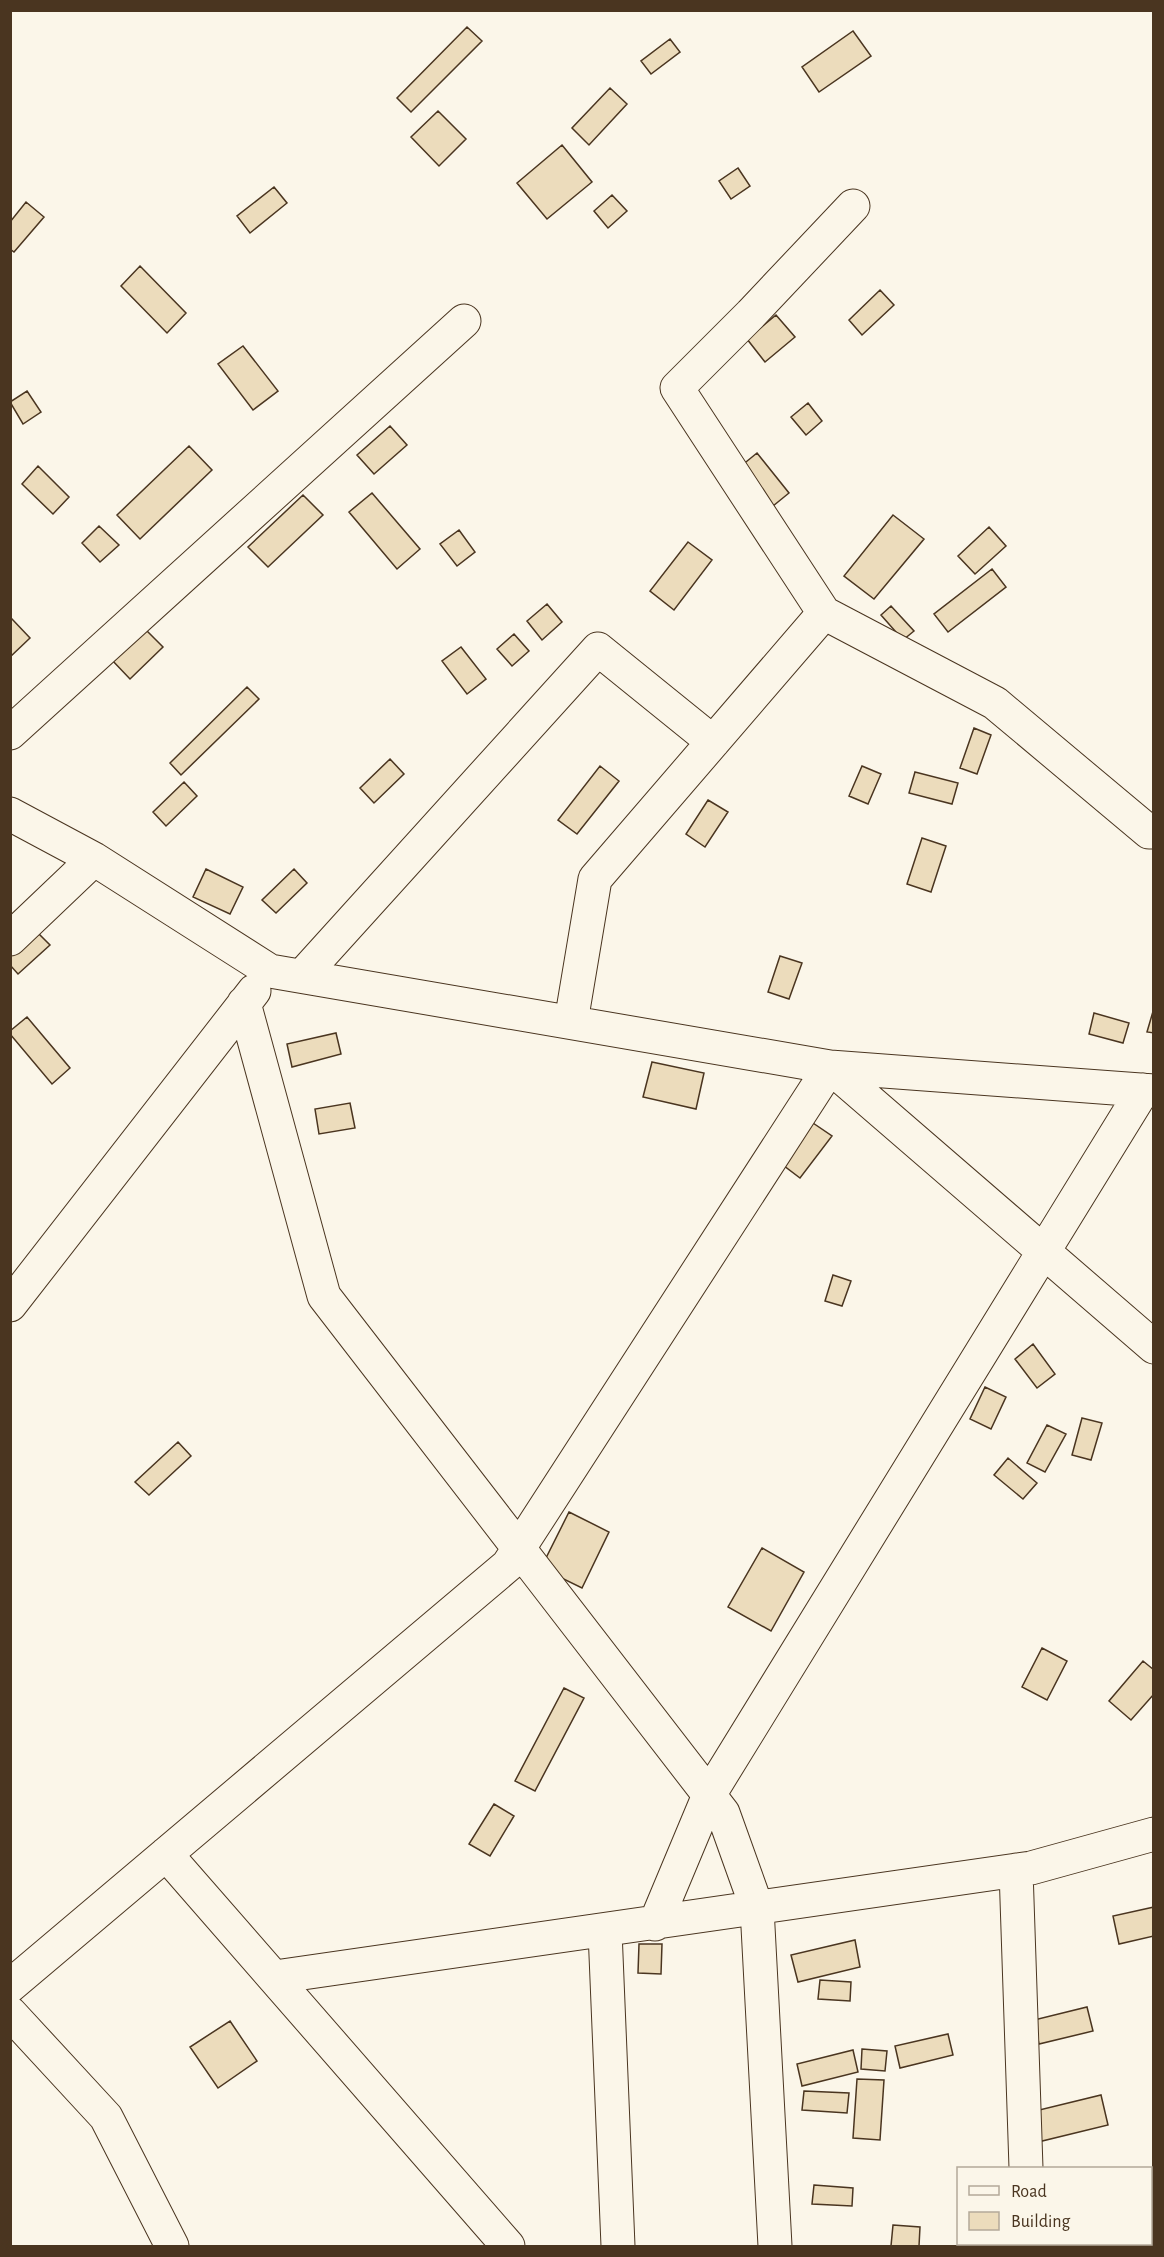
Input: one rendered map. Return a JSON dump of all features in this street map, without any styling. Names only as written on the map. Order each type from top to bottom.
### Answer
[{"type":"street","points":[[853,206],[677,388],[824,613],[995,704],[1149,832],[1154,832]]},
{"type":"street","points":[[10,733],[464,321]]},
{"type":"street","points":[[571,1022],[595,879],[824,613]]},
{"type":"street","points":[[302,976],[598,649],[713,742]]},
{"type":"street","points":[[10,814],[94,859],[270,971],[830,1067],[1148,1091],[1044,1252],[709,1795],[655,1924]]},
{"type":"street","points":[[10,939],[94,859]]},
{"type":"street","points":[[10,1305],[270,971]]},
{"type":"street","points":[[244,1003],[324,1296],[723,1813],[757,1908],[775,2247]]},
{"type":"street","points":[[10,1986],[508,1565],[830,1067]]},
{"type":"street","points":[[830,1067],[1154,1347]]},
{"type":"street","points":[[275,1977],[1031,1868],[1154,1834]]},
{"type":"street","points":[[166,1854],[508,2247]]},
{"type":"street","points":[[1016,1870],[1026,2167]]},
{"type":"street","points":[[604,1931],[618,2247]]},
{"type":"street","points":[[10,2013],[106,2117],[172,2247]]},
{"type":"building","points":[[467,27],[482,41],[411,112],[397,98]]},
{"type":"building","points":[[853,31],[871,56],[819,92],[802,67]]},
{"type":"building","points":[[670,39],[680,52],[651,74],[641,61]]},
{"type":"building","points":[[610,88],[627,104],[589,145],[572,128]]},
{"type":"building","points":[[438,111],[466,139],[439,166],[411,137]]},
{"type":"building","points":[[562,145],[592,182],[547,219],[517,183]]},
{"type":"building","points":[[738,168],[750,186],[731,199],[719,181]]},
{"type":"building","points":[[274,187],[287,203],[250,233],[237,216]]},
{"type":"building","points":[[612,195],[627,211],[608,228],[594,211]]},
{"type":"building","points":[[26,202],[44,217],[14,252],[10,249],[10,222]]},
{"type":"building","points":[[140,266],[186,313],[167,333],[121,286]]},
{"type":"building","points":[[880,290],[894,305],[862,335],[849,320]]},
{"type":"building","points":[[776,315],[795,337],[765,362],[747,339]]},
{"type":"building","points":[[243,346],[278,391],[253,410],[218,364]]},
{"type":"building","points":[[27,391],[41,412],[23,424],[10,402]]},
{"type":"building","points":[[808,403],[822,421],[806,435],[791,417]]},
{"type":"building","points":[[390,426],[407,445],[374,474],[357,455]]},
{"type":"building","points":[[189,446],[212,470],[140,539],[117,515]]},
{"type":"building","points":[[757,453],[789,493],[773,506],[741,466]]},
{"type":"building","points":[[38,466],[69,497],[53,514],[22,484]]},
{"type":"building","points":[[372,493],[420,549],[397,569],[349,512]]},
{"type":"building","points":[[303,495],[323,515],[268,567],[248,547]]},
{"type":"building","points":[[893,515],[924,539],[874,599],[844,576]]},
{"type":"building","points":[[99,526],[119,545],[100,562],[82,543]]},
{"type":"building","points":[[989,527],[1006,546],[975,574],[958,556]]},
{"type":"building","points":[[459,530],[475,552],[457,566],[440,544]]},
{"type":"building","points":[[688,542],[712,560],[674,610],[650,591]]},
{"type":"building","points":[[992,569],[1006,587],[948,632],[934,614]]},
{"type":"building","points":[[547,604],[562,622],[542,640],[527,621]]},
{"type":"building","points":[[891,606],[914,631],[903,640],[881,615]]},
{"type":"building","points":[[12,619],[30,638],[10,657],[10,621]]},
{"type":"building","points":[[143,627],[163,647],[130,679],[111,659]]},
{"type":"building","points":[[514,634],[529,651],[512,666],[497,649]]},
{"type":"building","points":[[461,647],[486,679],[467,694],[442,661]]},
{"type":"building","points":[[247,687],[259,699],[181,775],[170,763]]},
{"type":"building","points":[[974,728],[991,735],[977,774],[960,768]]},
{"type":"building","points":[[390,759],[404,774],[374,803],[360,788]]},
{"type":"building","points":[[600,766],[619,781],[577,834],[558,820]]},
{"type":"building","points":[[862,766],[881,774],[868,804],[849,796]]},
{"type":"building","points":[[915,772],[958,783],[952,804],[909,793]]},
{"type":"building","points":[[184,782],[197,796],[166,826],[153,812]]},
{"type":"building","points":[[708,800],[728,812],[705,847],[686,834]]},
{"type":"building","points":[[922,838],[946,846],[931,892],[907,884]]},
{"type":"building","points":[[206,869],[243,887],[230,914],[193,897]]},
{"type":"building","points":[[294,869],[307,883],[276,913],[262,900]]},
{"type":"building","points":[[35,930],[50,945],[18,974],[10,965],[10,952]]},
{"type":"building","points":[[780,956],[802,963],[789,999],[768,992]]},
{"type":"building","points":[[1154,1008],[1154,1033],[1147,1032]]},
{"type":"building","points":[[1094,1013],[1129,1023],[1123,1043],[1089,1034]]},
{"type":"building","points":[[27,1017],[70,1068],[52,1084],[10,1034],[10,1031]]},
{"type":"building","points":[[336,1033],[341,1054],[292,1067],[287,1044]]},
{"type":"building","points":[[652,1062],[704,1073],[696,1109],[643,1097]]},
{"type":"building","points":[[350,1103],[355,1128],[319,1134],[315,1109]]},
{"type":"building","points":[[810,1121],[832,1136],[800,1178],[779,1162]]},
{"type":"building","points":[[833,1275],[851,1281],[842,1306],[825,1301]]},
{"type":"building","points":[[1033,1344],[1055,1374],[1037,1388],[1015,1359]]},
{"type":"building","points":[[985,1387],[1006,1397],[991,1429],[970,1419]]},
{"type":"building","points":[[1082,1418],[1102,1423],[1091,1460],[1072,1455]]},
{"type":"building","points":[[1047,1425],[1066,1434],[1045,1472],[1027,1463]]},
{"type":"building","points":[[178,1442],[191,1456],[149,1495],[135,1482]]},
{"type":"building","points":[[1008,1458],[1037,1483],[1023,1499],[994,1475]]},
{"type":"building","points":[[569,1512],[609,1532],[582,1588],[541,1568]]},
{"type":"building","points":[[762,1548],[804,1572],[771,1631],[728,1607]]},
{"type":"building","points":[[1042,1648],[1067,1661],[1047,1700],[1022,1687]]},
{"type":"building","points":[[1143,1661],[1154,1670],[1154,1694],[1131,1720],[1109,1701]]},
{"type":"building","points":[[564,1688],[584,1698],[535,1791],[515,1781]]},
{"type":"building","points":[[494,1804],[514,1816],[490,1856],[469,1844]]},
{"type":"building","points":[[1154,1907],[1154,1936],[1119,1944],[1113,1916]]},
{"type":"building","points":[[855,1940],[860,1967],[798,1982],[791,1955]]},
{"type":"building","points":[[639,1944],[662,1944],[661,1974],[638,1973]]},
{"type":"building","points":[[820,1980],[851,1982],[850,2001],[818,1999]]},
{"type":"building","points":[[1087,2007],[1093,2031],[1039,2044],[1034,2020]]},
{"type":"building","points":[[230,2021],[257,2061],[218,2088],[190,2047]]},
{"type":"building","points":[[948,2034],[953,2055],[900,2068],[895,2046]]},
{"type":"building","points":[[862,2049],[887,2051],[885,2071],[861,2069]]},
{"type":"building","points":[[853,2050],[858,2072],[802,2086],[797,2064]]},
{"type":"building","points":[[857,2079],[884,2080],[880,2140],[853,2138]]},
{"type":"building","points":[[804,2091],[849,2093],[847,2113],[802,2110]]},
{"type":"building","points":[[1101,2095],[1108,2125],[1038,2142],[1031,2112]]},
{"type":"building","points":[[814,2185],[853,2188],[852,2206],[812,2204]]},
{"type":"building","points":[[893,2225],[920,2227],[919,2246],[891,2246]]}]
